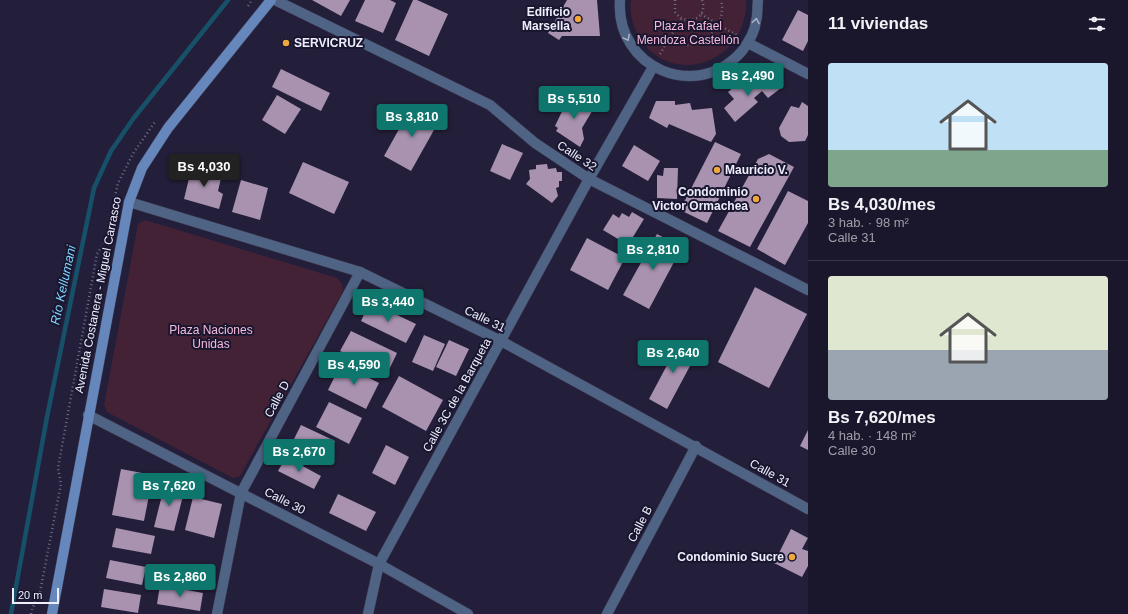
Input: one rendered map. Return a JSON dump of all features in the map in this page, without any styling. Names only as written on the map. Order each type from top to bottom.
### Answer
[{"type":"street","name":"Avenida Costanera - Miguel Carrasco","points":[[52,614],[128,202],[142,168],[168,128],[271,0]]},
{"type":"street","name":"Calle 32","points":[[275,0],[490,105],[535,143],[589,179],[808,290]]},
{"type":"street","points":[[620,0],[619,13],[624,34],[636,53],[653,67],[673,75],[695,76],[716,71],[734,59],[748,43],[756,22],[758,0]]},
{"type":"street","points":[[748,43],[808,74]]},
{"type":"street","name":"Calle 3C de la Barqueta","points":[[368,614],[379,564],[589,179],[653,67]]},
{"type":"street","name":"Calle 31","points":[[128,202],[360,272],[501,342],[696,446],[808,509]]},
{"type":"street","name":"Calle D","points":[[217,614],[241,493],[360,272]]},
{"type":"street","name":"Calle 30","points":[[88,415],[379,564],[468,614]]},
{"type":"street","name":"Calle B","points":[[607,614],[696,446]]},
{"type":"path","points":[[675,0],[675,12],[681,19],[691,20],[701,14],[703,7],[702,0]]},
{"type":"path","points":[[668,40],[686,45],[696,43],[707,38],[719,24],[721,17],[721,0]]},
{"type":"path","points":[[701,14],[748,43]]},
{"type":"path","points":[[653,67],[681,19]]},
{"type":"green space","name":"Plaza Rafael Mendoza Castellón","points":[[631,0],[746,0],[743,22],[734,40],[721,54],[704,62],[686,65],[668,62],[652,52],[638,35],[631,14]]},
{"type":"green space","name":"Plaza Naciones Unidas","points":[[145,220],[337,278],[342,284],[343,291],[240,476],[233,478],[107,412],[104,405],[138,224]]},
{"type":"building","points":[[312,0],[350,0],[341,16]]},
{"type":"building","points":[[365,0],[390,0],[396,3],[383,33],[355,21]]},
{"type":"building","points":[[413,0],[417,0],[448,14],[429,56],[395,40]]},
{"type":"building","name":"Edificio Marsella","points":[[567,0],[597,0],[600,36],[562,36],[559,40],[548,33]]},
{"type":"building","points":[[798,10],[808,15],[808,41],[803,51],[782,40]]},
{"type":"building","points":[[281,69],[330,93],[321,111],[272,87]]},
{"type":"building","points":[[758,77],[768,88],[776,82],[781,88],[768,98],[762,91],[754,98],[758,102],[735,122],[724,108],[734,99],[728,92],[742,80],[747,86]]},
{"type":"building","points":[[277,95],[301,109],[285,134],[262,120]]},
{"type":"building","points":[[570,95],[594,108],[582,128],[584,139],[580,147],[556,131],[558,128],[555,126]]},
{"type":"building","points":[[656,101],[675,101],[675,105],[690,103],[692,110],[712,108],[716,134],[711,142],[669,124],[667,128],[649,118]]},
{"type":"building","points":[[802,102],[808,106],[808,135],[805,141],[789,142],[781,136],[779,128],[791,106],[799,108]]},
{"type":"building","points":[[412,106],[439,121],[411,171],[384,156]]},
{"type":"building","name":"Mauricio V.","points":[[715,142],[741,154],[707,223],[680,210]]},
{"type":"building","points":[[502,144],[523,153],[510,180],[490,171]]},
{"type":"building","points":[[634,145],[660,161],[648,181],[622,166]]},
{"type":"building","name":"Condominio Victor Ormachea","points":[[769,154],[794,167],[750,247],[718,231],[758,159]]},
{"type":"building","points":[[303,162],[349,182],[334,214],[289,193]]},
{"type":"building","points":[[547,164],[548,169],[556,168],[557,172],[562,172],[562,181],[559,181],[559,187],[556,188],[558,196],[552,203],[526,184],[530,179],[529,170],[536,169],[536,165]]},
{"type":"building","points":[[192,166],[222,174],[218,191],[223,194],[219,209],[184,199]]},
{"type":"building","points":[[664,168],[678,168],[677,199],[657,198],[657,175],[663,176]]},
{"type":"building","points":[[241,180],[268,188],[260,220],[232,212]]},
{"type":"building","points":[[788,191],[808,201],[808,223],[785,265],[757,249]]},
{"type":"building","points":[[632,212],[644,219],[628,245],[603,230],[613,214],[619,218],[622,213],[629,217]]},
{"type":"building","points":[[657,234],[682,247],[649,309],[623,295]]},
{"type":"building","points":[[587,238],[625,258],[608,290],[570,270]]},
{"type":"building","points":[[755,287],[807,314],[769,388],[718,362]]},
{"type":"building","points":[[370,302],[416,324],[406,343],[361,321]]},
{"type":"building","points":[[351,331],[397,353],[387,374],[340,351]]},
{"type":"building","points":[[424,335],[445,344],[433,371],[412,362]]},
{"type":"building","points":[[449,340],[469,349],[456,376],[436,367]]},
{"type":"building","points":[[679,341],[698,351],[667,409],[649,399],[673,354],[666,350],[671,342],[677,345]]},
{"type":"building","points":[[341,364],[379,383],[366,409],[328,390]]},
{"type":"building","points":[[399,376],[443,400],[426,431],[382,407]]},
{"type":"building","points":[[329,402],[362,418],[349,444],[316,427]]},
{"type":"building","points":[[301,425],[335,441],[324,464],[290,447]]},
{"type":"building","points":[[808,430],[808,450],[800,446]]},
{"type":"building","points":[[386,445],[409,457],[395,485],[372,473]]},
{"type":"building","points":[[286,457],[321,476],[314,489],[278,471]]},
{"type":"building","points":[[121,469],[153,475],[144,521],[112,515]]},
{"type":"building","points":[[165,483],[185,488],[174,531],[154,527]]},
{"type":"building","points":[[338,494],[376,512],[366,531],[329,513]]},
{"type":"building","points":[[193,497],[222,504],[214,538],[185,530]]},
{"type":"building","points":[[116,528],[155,536],[151,554],[112,547]]},
{"type":"building","name":"Condominio Sucre","points":[[791,529],[808,538],[802,549],[808,551],[808,566],[802,577],[774,563]]},
{"type":"building","points":[[110,560],[146,567],[142,585],[106,578]]},
{"type":"building","points":[[160,585],[203,593],[200,611],[157,604]]},
{"type":"building","points":[[104,589],[141,595],[138,613],[101,607]]},
{"type":"waterway","name":"Río Kellumani","points":[[11,614],[47,417],[94,188],[111,151],[133,119],[228,0]]},
{"type":"place","name":"Edificio Marsella","points":[[578,19]]},
{"type":"place","name":"SERVICRUZ","points":[[286,43]]},
{"type":"place","name":"Mauricio V.","points":[[717,170]]},
{"type":"place","name":"Condominio Victor Ormachea","points":[[756,199]]},
{"type":"place","name":"Condominio Sucre","points":[[792,557]]}]
